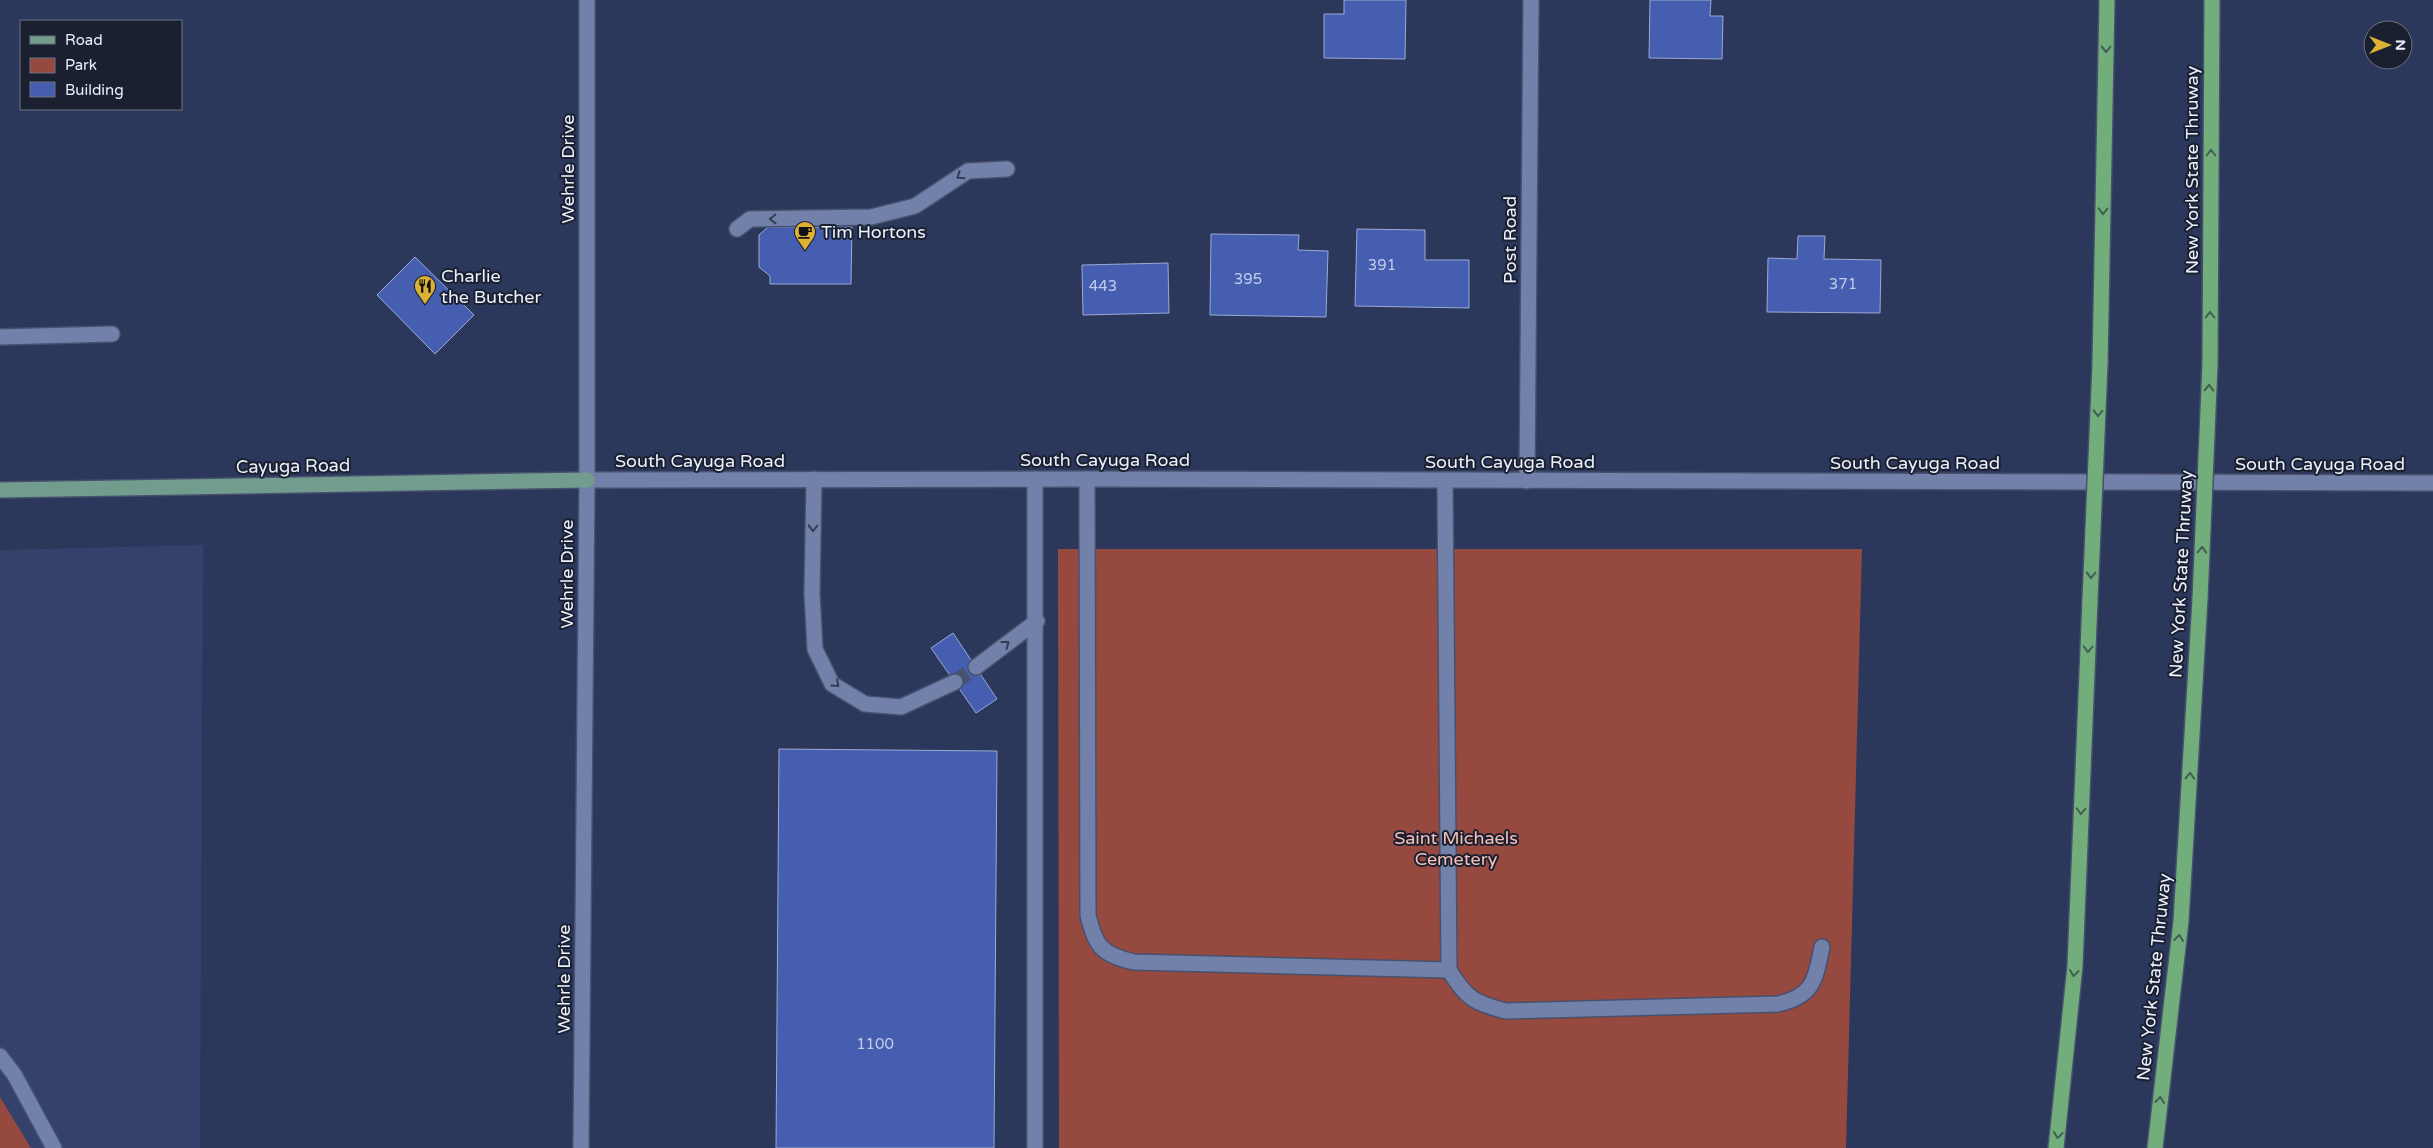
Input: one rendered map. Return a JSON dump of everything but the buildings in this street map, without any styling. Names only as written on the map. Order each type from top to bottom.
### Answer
[{"type":"highway","points":[[2056,1148],[2075,966],[2100,364],[2107,0]]},
{"type":"highway","name":"New York State Thruway","points":[[2155,1148],[2181,920],[2200,599],[2210,364],[2212,0]]},
{"type":"main road","name":"Cayuga Road","points":[[0,490],[587,480]]},
{"type":"street","name":"Wehrle Drive","points":[[581,1148],[587,480],[587,0]]},
{"type":"street","name":"Post Road","points":[[1528,481],[1531,0]]},
{"type":"street","points":[[737,230],[750,219],[871,217],[915,206],[968,170],[1007,169]]},
{"type":"street","points":[[0,337],[112,334]]},
{"type":"street","points":[[814,479],[812,594],[815,649],[832,684],[865,704],[901,707],[955,682]]},
{"type":"street","points":[[1035,479],[1037,621],[1035,1148]]},
{"type":"street","name":"South Cayuga Road","points":[[587,480],[1087,479],[2433,483]]},
{"type":"street","points":[[1087,479],[1088,915],[1092,935],[1103,950],[1115,958],[1134,962],[1449,970]]},
{"type":"street","points":[[1445,481],[1449,970],[1460,988],[1477,1004],[1506,1011],[1778,1004],[1796,1000],[1809,990],[1816,975],[1822,947]]},
{"type":"street","points":[[976,667],[1037,621]]},
{"type":"street","points":[[0,1056],[14,1074],[54,1148]]},
{"type":"shaded area","points":[[203,545],[200,1148],[0,1148],[0,550]]},
{"type":"green space","name":"Saint Michaels Cemetery","points":[[1058,549],[1862,549],[1846,1148],[1059,1148]]},
{"type":"green space","points":[[0,1097],[31,1148],[0,1148]]},
{"type":"tunnel","points":[[955,682],[976,667]]},
{"type":"place","name":"Tim Hortons","points":[[805,251]]},
{"type":"place","name":"Charlie the Butcher","points":[[425,305]]}]
